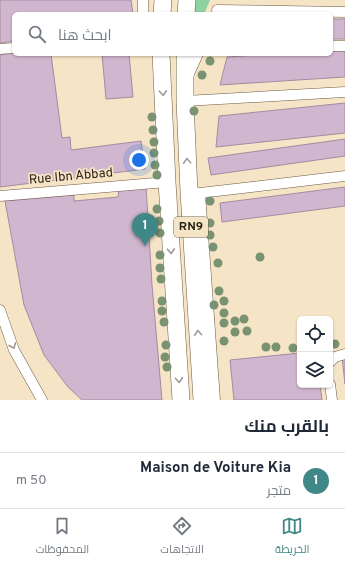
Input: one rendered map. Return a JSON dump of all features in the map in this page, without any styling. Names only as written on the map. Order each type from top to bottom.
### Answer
[{"type":"main road","points":[[162,12],[163,0]]},
{"type":"main road","points":[[186,12],[187,0]]},
{"type":"main road","name":"RN9","points":[[161,56],[167,182],[181,400]]},
{"type":"main road","name":"RN9","points":[[185,56],[184,101],[195,192],[202,400]]},
{"type":"street","points":[[143,0],[143,12]]},
{"type":"street","points":[[222,0],[217,12],[345,12]]},
{"type":"street","points":[[333,46],[345,46]]},
{"type":"street","points":[[0,49],[12,48]]},
{"type":"street","points":[[185,82],[197,56]]},
{"type":"street","points":[[184,101],[345,92]]},
{"type":"street","points":[[215,400],[195,192],[345,176]]},
{"type":"street","name":"Rue Ibn Abbad","points":[[0,196],[167,182]]},
{"type":"street","points":[[0,310],[14,350],[42,400]]},
{"type":"street","points":[[333,358],[345,354]]},
{"type":"street","points":[[330,388],[332,400]]},
{"type":"green space","points":[[189,0],[210,0],[205,12],[188,12]]},
{"type":"building","points":[[0,0],[131,0],[133,12],[12,12],[12,41],[0,43]]},
{"type":"building","points":[[333,19],[345,19],[345,39],[333,39]]},
{"type":"building","points":[[345,49],[345,77],[220,85],[227,57],[333,56],[333,50]]},
{"type":"building","points":[[12,53],[12,56],[51,56],[62,138],[70,137],[71,150],[141,141],[145,169],[0,187],[0,55]]},
{"type":"building","points":[[102,56],[129,56],[133,97],[106,99]]},
{"type":"building","points":[[345,103],[345,133],[216,147],[219,116]]},
{"type":"building","points":[[345,139],[345,156],[211,175],[208,158]]},
{"type":"building","points":[[146,186],[152,285],[162,400],[82,400],[68,387],[44,355],[24,305],[5,201],[74,195],[74,201],[118,197],[119,189]]},
{"type":"building","points":[[345,187],[345,206],[222,222],[220,203]]},
{"type":"building","points":[[297,353],[297,388],[320,388],[322,400],[234,400],[230,360]]},
{"type":"building","points":[[342,357],[345,357],[345,384]]},
{"type":"place","name":"Maison de Voiture Kia","points":[[145,246]]}]
